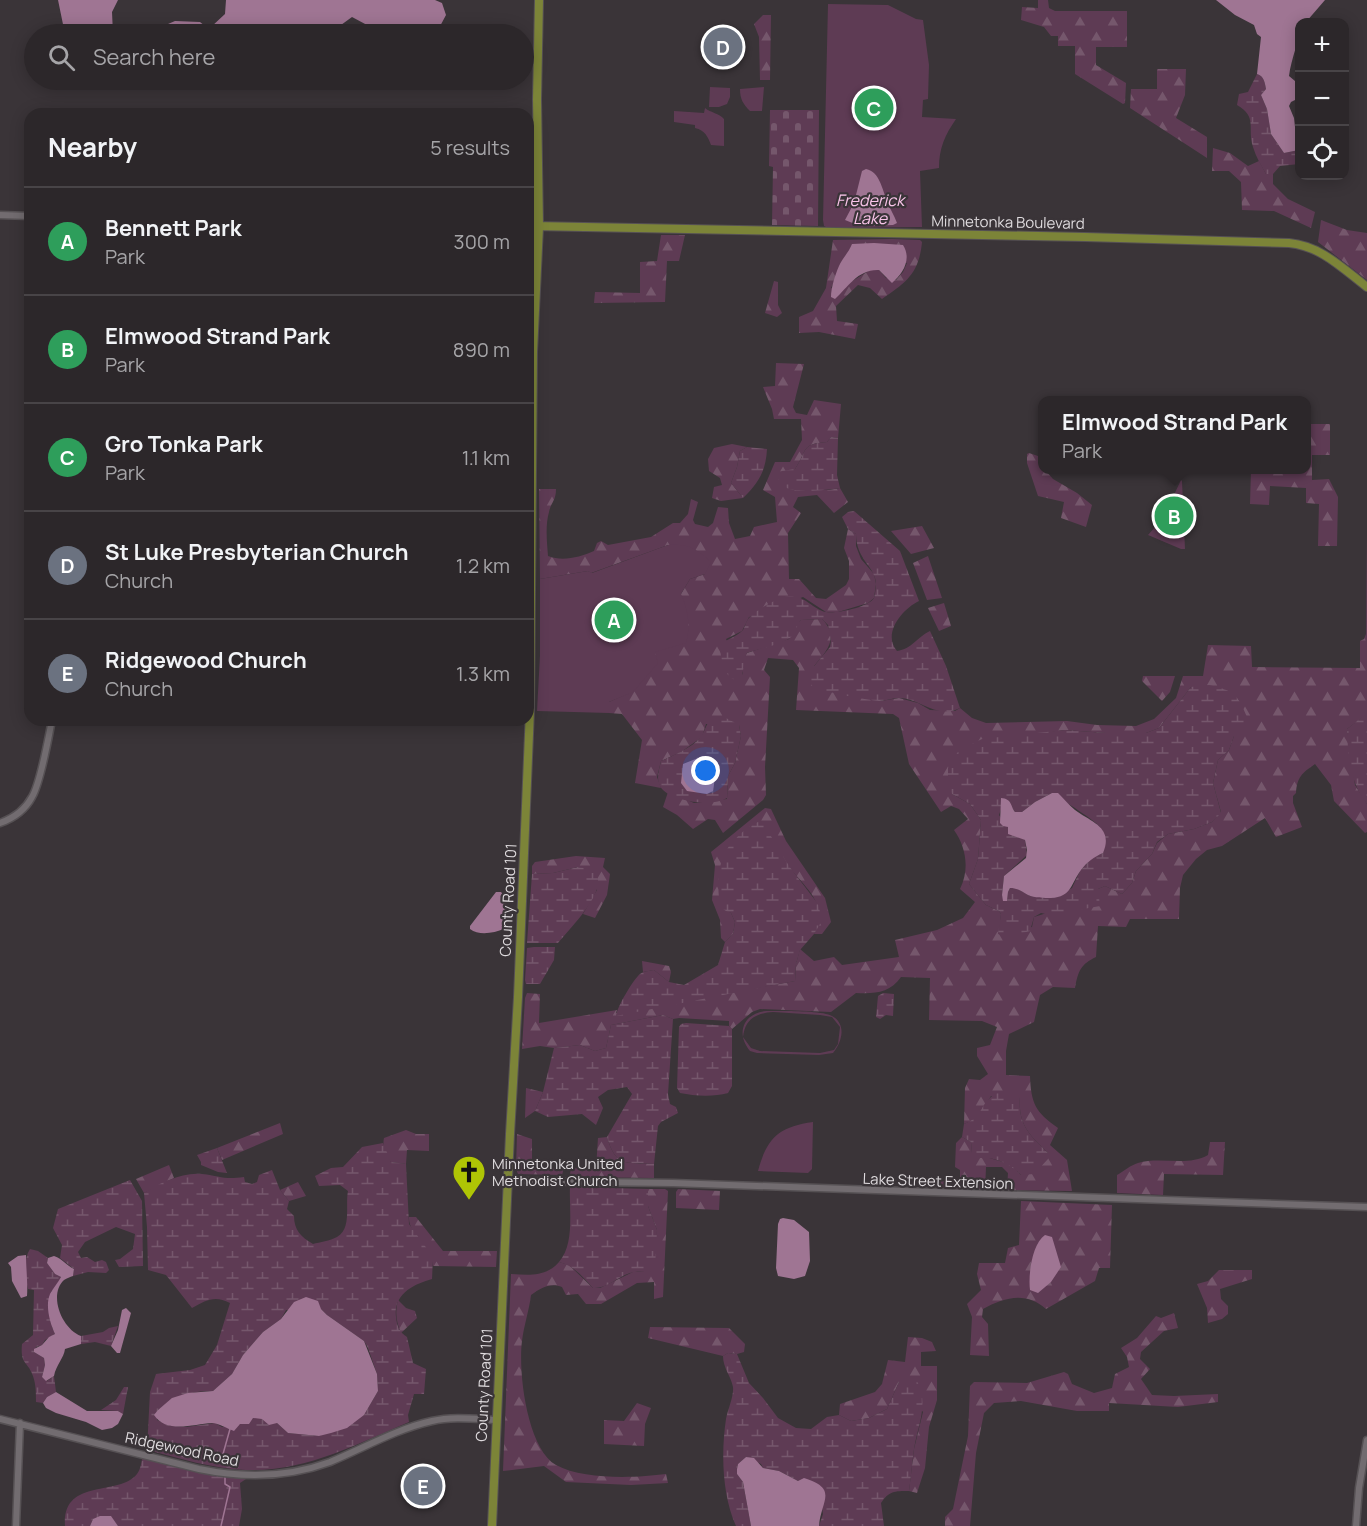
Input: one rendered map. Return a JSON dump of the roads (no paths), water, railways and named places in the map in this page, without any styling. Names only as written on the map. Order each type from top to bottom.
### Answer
[{"type":"main road","name":"County Road 101","points":[[534,147],[539,0]]},
{"type":"main road","name":"Minnetonka Boulevard","points":[[534,226],[1115,237],[1289,243],[1322,252],[1367,287]]},
{"type":"main road","name":"County Road 101","points":[[534,264],[536,275],[534,332]]},
{"type":"main road","name":"County Road 101","points":[[492,1526],[529,726]]},
{"type":"street","points":[[0,215],[24,216]]},
{"type":"street","points":[[0,823],[14,817],[33,796],[50,726]]},
{"type":"street","name":"Lake Street Extension","points":[[508,1180],[752,1185],[1367,1207]]},
{"type":"street","name":"Ridgewood Road","points":[[0,1419],[214,1472],[262,1476],[299,1471],[321,1465],[404,1429],[434,1420],[496,1420]]},
{"type":"street","points":[[16,1526],[20,1423]]},
{"type":"street","points":[[1356,1526],[1367,1440]]},
{"type":"water","points":[[58,0],[118,0],[112,12],[113,24],[63,24]]},
{"type":"water","points":[[226,0],[435,0],[442,3],[446,15],[441,24],[365,24],[352,17],[342,24],[214,24],[225,14]]},
{"type":"water","points":[[1216,0],[1325,0],[1309,18],[1295,18],[1295,51],[1289,76],[1295,81],[1295,100],[1289,106],[1294,118],[1295,151],[1284,153],[1271,134],[1267,109],[1261,95],[1266,89],[1265,84],[1263,78],[1257,74],[1261,37],[1257,34],[1254,25],[1235,15]]},
{"type":"water","points":[[175,21],[202,24],[168,24]]},
{"type":"water","name":"Frederick Lake","points":[[866,169],[877,177],[897,223],[860,226],[845,220],[854,203],[862,171]]},
{"type":"water","points":[[852,244],[903,245],[907,256],[900,275],[892,283],[879,270],[865,272],[835,299],[831,297],[832,286],[840,263]]},
{"type":"water","points":[[703,756],[714,772],[713,791],[707,794],[687,791],[681,783],[683,764]]},
{"type":"water","points":[[1052,793],[1058,793],[1075,810],[1099,826],[1106,837],[1103,853],[1086,865],[1063,895],[1051,898],[1036,897],[1010,888],[1007,901],[1003,901],[1004,876],[1026,858],[1027,850],[1025,840],[1008,834],[1008,827],[1000,823],[1001,798],[1009,801],[1015,812],[1022,812]]},
{"type":"water","points":[[496,892],[501,892],[506,900],[504,929],[482,933],[470,929],[470,926]]},
{"type":"water","points":[[783,1218],[794,1220],[809,1232],[810,1261],[805,1276],[794,1279],[778,1276],[776,1268],[778,1224]]},
{"type":"water","points":[[1045,1235],[1052,1237],[1061,1267],[1051,1282],[1038,1293],[1030,1290],[1030,1268],[1037,1245]]},
{"type":"water","points":[[26,1255],[27,1296],[21,1298],[12,1281],[11,1267],[8,1263],[18,1256]]},
{"type":"water","points":[[54,1256],[74,1269],[73,1276],[64,1280],[59,1286],[57,1302],[63,1319],[74,1332],[81,1336],[81,1344],[65,1349],[54,1376],[46,1381],[42,1377],[44,1358],[34,1352],[34,1349],[55,1334],[48,1304],[50,1294],[61,1277],[55,1274],[47,1263],[48,1258]]},
{"type":"water","points":[[306,1297],[318,1301],[321,1309],[327,1315],[364,1341],[377,1374],[378,1391],[364,1415],[347,1428],[319,1436],[288,1433],[277,1423],[269,1425],[262,1419],[253,1418],[249,1424],[240,1424],[234,1431],[212,1423],[173,1426],[159,1421],[154,1415],[172,1398],[188,1393],[213,1391],[232,1374],[243,1355],[263,1332],[281,1319],[294,1302]]},
{"type":"water","points":[[126,1308],[131,1313],[120,1353],[117,1353],[111,1346],[118,1330],[122,1310]]},
{"type":"water","points":[[56,1392],[87,1411],[118,1411],[123,1414],[118,1424],[102,1430],[46,1408],[43,1403],[47,1397]]},
{"type":"water","points":[[746,1457],[754,1458],[763,1468],[779,1471],[798,1481],[804,1478],[821,1486],[825,1491],[825,1496],[819,1526],[751,1526],[743,1482],[737,1474],[738,1464]]},
{"type":"water","points":[[100,1516],[111,1516],[118,1526],[90,1526],[93,1519]]},
{"type":"waterway","points":[[224,1465],[223,1454],[230,1429]]},
{"type":"waterway","points":[[221,1526],[230,1487],[225,1484],[225,1477]]},
{"type":"place","name":"St Luke Presbyterian Church","points":[[723,47]]},
{"type":"place","name":"Gro Tonka Park","points":[[874,108]]},
{"type":"place","name":"Elmwood Strand Park","points":[[1174,516]]},
{"type":"place","name":"Bennett Park","points":[[614,620]]},
{"type":"place","name":"Minnetonka United Methodist Church","points":[[469,1201]]},
{"type":"place","name":"Ridgewood Church","points":[[423,1486]]}]
